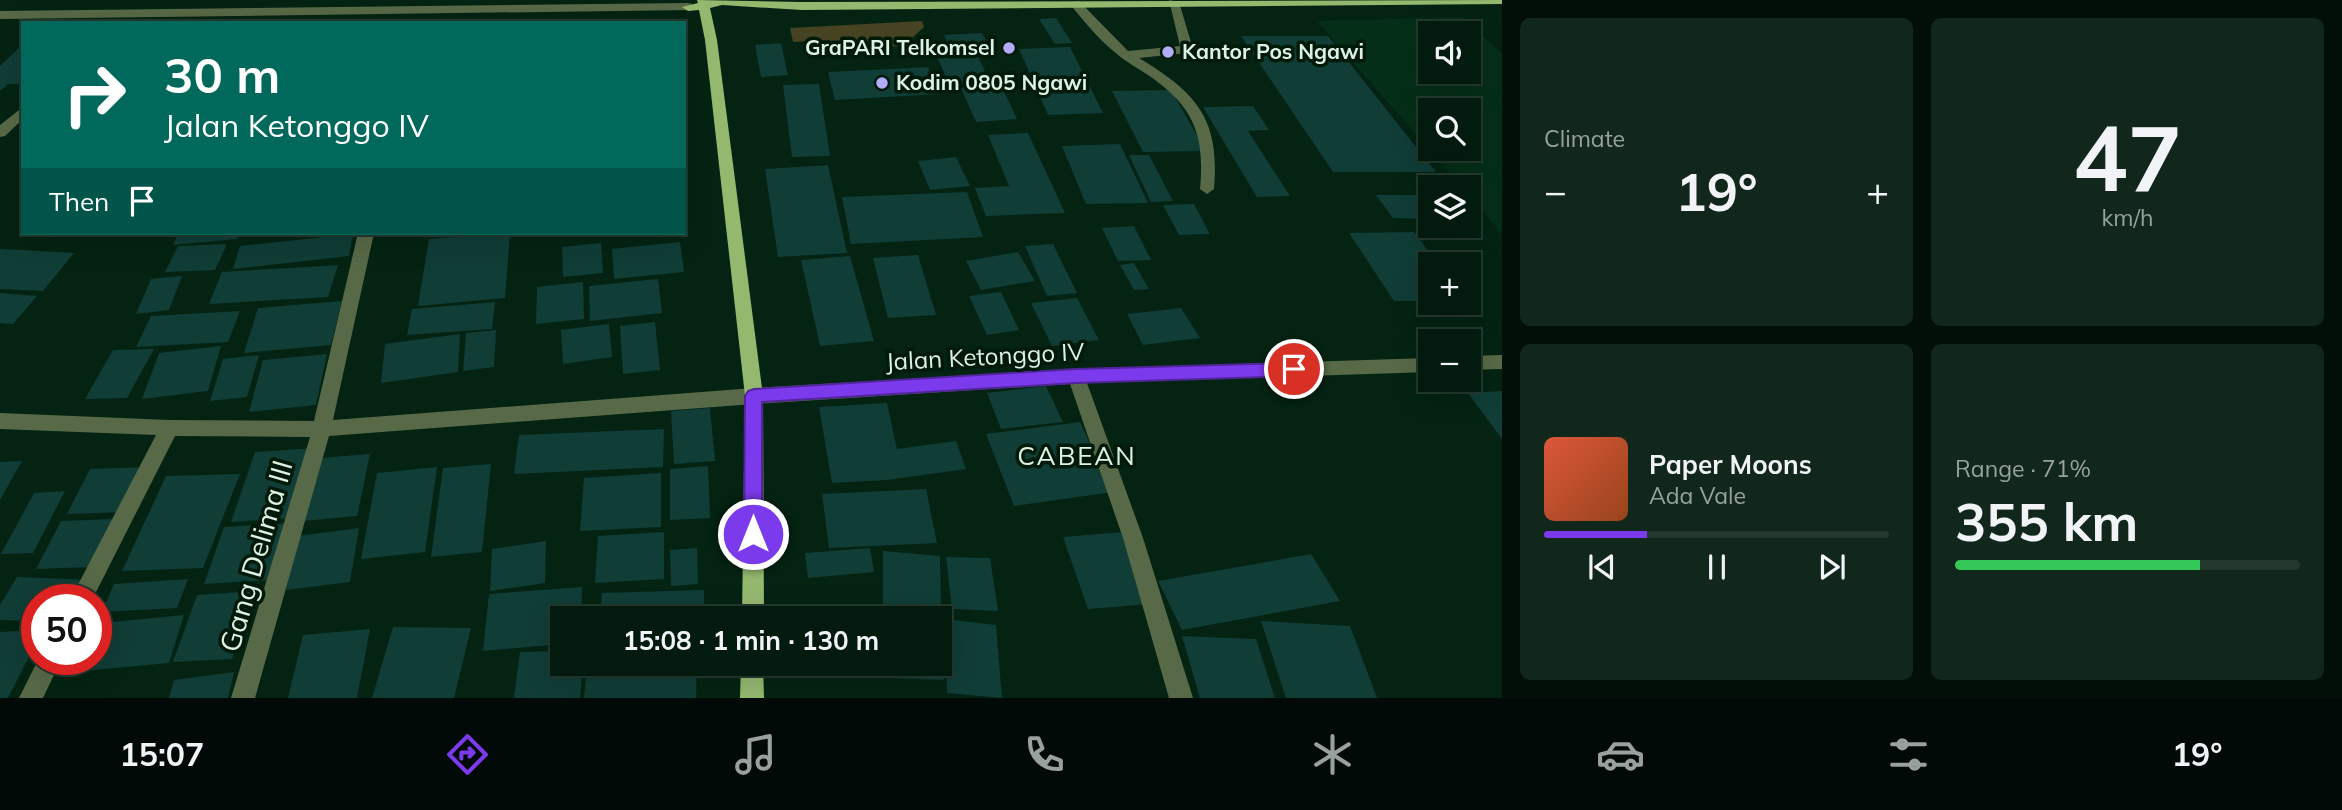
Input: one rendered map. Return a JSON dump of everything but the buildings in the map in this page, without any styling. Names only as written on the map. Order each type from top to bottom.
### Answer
[{"type":"main road","points":[[698,4],[711,11],[720,12],[791,6],[1502,0]]},
{"type":"main road","points":[[698,4],[711,40],[754,396],[753,606]]},
{"type":"main road","points":[[752,676],[752,698]]},
{"type":"street","points":[[1495,0],[1502,6]]},
{"type":"street","points":[[1126,55],[1187,49],[1173,2]]},
{"type":"street","points":[[1075,3],[1120,51],[1176,87],[1187,99],[1209,152],[1207,189]]},
{"type":"street","points":[[0,15],[126,13],[413,16],[698,4]]},
{"type":"street","points":[[118,21],[126,13]]},
{"type":"street","points":[[0,133],[21,113]]},
{"type":"street","name":"Gang Delima III","points":[[243,698],[322,429],[366,235]]},
{"type":"street","points":[[1481,363],[1502,362]]},
{"type":"street","name":"Jalan Ketonggo IV","points":[[0,421],[170,428],[322,429],[754,396],[1076,376],[1418,365]]},
{"type":"street","points":[[1076,376],[1133,538],[1181,698]]},
{"type":"street","points":[[89,584],[170,428]]},
{"type":"street","points":[[30,698],[42,675]]},
{"type":"shaded area","points":[[1463,17],[1467,21],[1418,21],[1418,84],[1481,84],[1481,34],[1502,54],[1502,234],[1481,210],[1481,175],[1452,175],[1439,161],[1481,161],[1481,98],[1418,98],[1418,137],[1317,21]]},
{"type":"shaded area","points":[[922,21],[924,27],[903,46],[833,50],[830,40],[793,42],[790,28]]},
{"type":"place","name":"GraPARI Telkomsel","points":[[1009,48]]},
{"type":"place","name":"Kantor Pos Ngawi","points":[[1168,52]]},
{"type":"place","name":"Kodim 0805 Ngawi","points":[[882,83]]},
{"type":"district","name":"CABEAN","points":[[1077,456]]},
{"type":"route","points":[[753,534],[754,396],[1076,376],[1294,369]]}]
